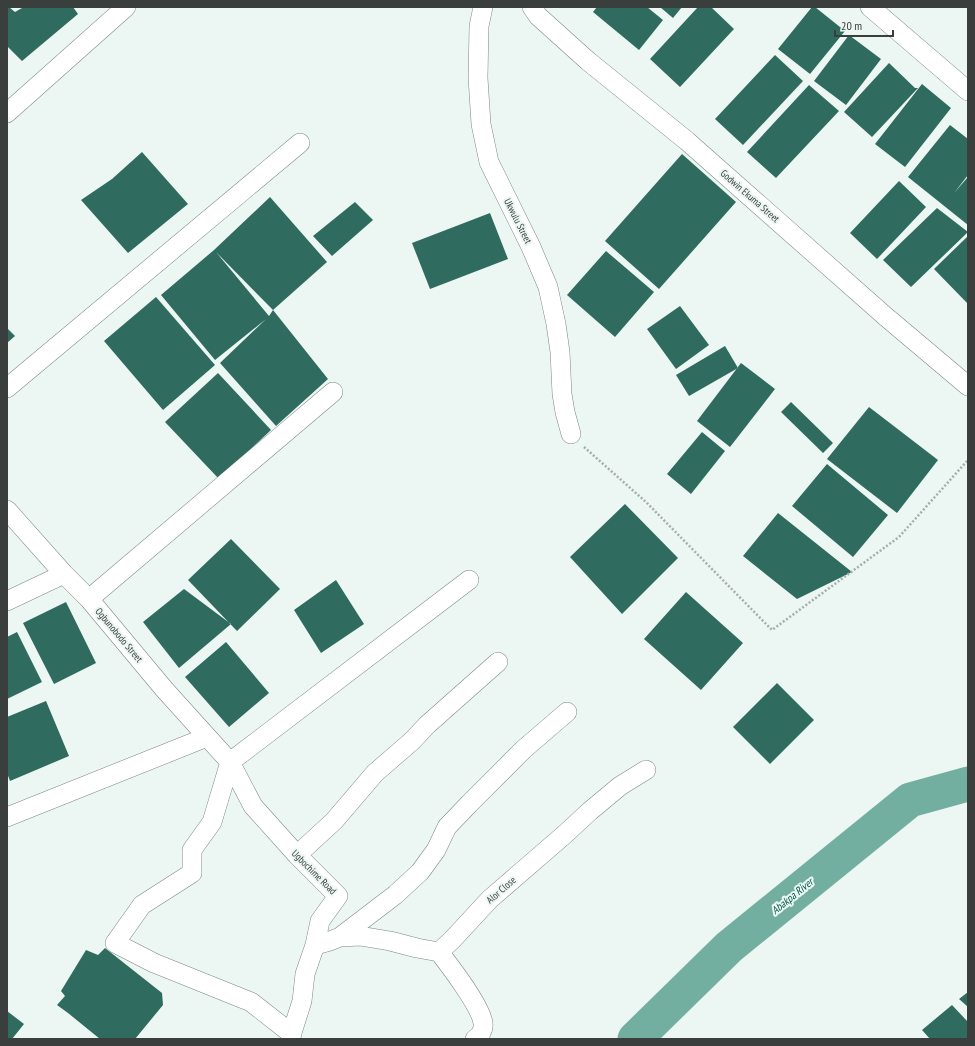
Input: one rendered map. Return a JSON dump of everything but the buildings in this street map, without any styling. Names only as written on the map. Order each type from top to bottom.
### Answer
[{"type":"street","points":[[7,113],[126,7]]},
{"type":"street","name":"Ukwulu Street","points":[[483,7],[479,26],[478,70],[481,124],[489,162],[531,247],[548,287],[559,345],[562,394],[571,434]]},
{"type":"street","name":"Godwin Ekuma Street","points":[[532,7],[538,16],[588,61],[687,141],[885,316],[968,386]]},
{"type":"street","points":[[870,7],[968,91]]},
{"type":"street","points":[[7,388],[300,143]]},
{"type":"street","points":[[89,599],[333,392]]},
{"type":"street","name":"Ogbunobodo Street","points":[[7,510],[64,574],[89,599],[164,689],[230,762]]},
{"type":"street","points":[[7,601],[64,574]]},
{"type":"street","points":[[291,1037],[251,1002],[154,963],[115,943],[142,905],[192,873],[192,850],[212,822],[230,762],[469,580]]},
{"type":"street","points":[[297,855],[334,821],[375,773],[498,662]]},
{"type":"street","points":[[315,945],[340,937],[395,895],[420,872],[436,850],[447,827],[468,804],[524,749],[567,712]]},
{"type":"street","points":[[7,818],[207,736]]},
{"type":"street","name":"Ugbochime Road","points":[[230,762],[253,806],[297,855],[338,896],[320,921],[315,945],[305,974],[302,1001],[291,1037]]},
{"type":"street","name":"Alor Close","points":[[439,952],[490,899],[590,811],[620,786],[646,770]]},
{"type":"street","points":[[340,937],[360,936],[439,952],[475,1003],[483,1022],[481,1033],[479,1037],[475,1039]]},
{"type":"path","points":[[571,434],[646,502],[772,630],[899,537],[968,460]]},
{"type":"waterway","name":"Abakpa River","points":[[635,1039],[729,947],[910,800],[968,784]]}]
